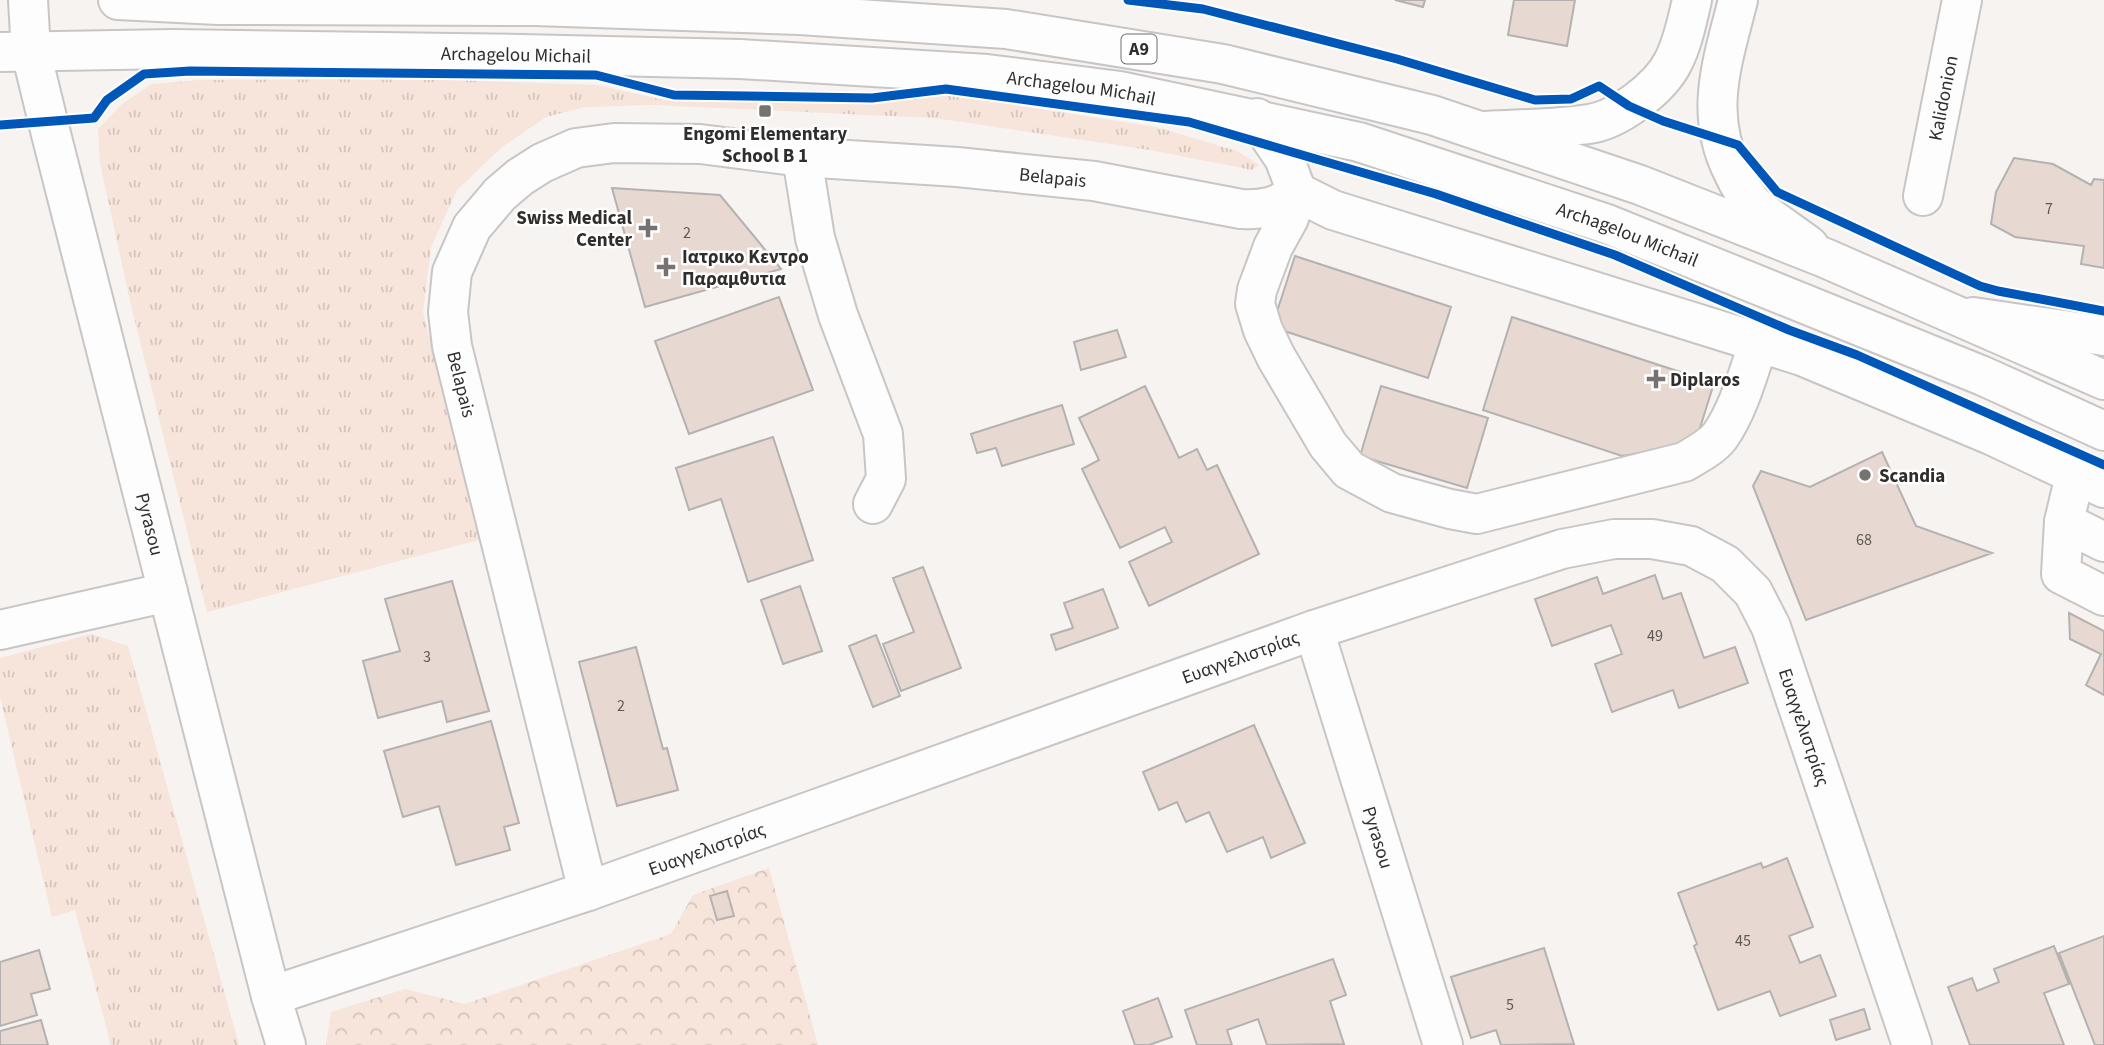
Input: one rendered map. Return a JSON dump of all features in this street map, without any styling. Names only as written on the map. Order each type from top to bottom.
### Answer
[{"type":"street","name":"Pyrasou","points":[[28,0],[15,52],[168,592],[271,996],[286,1045]]},
{"type":"street","name":"A9","points":[[118,0],[218,5],[549,7],[800,15],[1006,29],[1223,64],[1353,94],[1486,131],[1640,185],[1825,258],[2104,380]]},
{"type":"street","points":[[1486,131],[1591,124],[1642,98],[1659,83],[1673,63],[1682,41],[1692,0]]},
{"type":"street","points":[[1738,0],[1719,76],[1716,106],[1719,134],[1727,160],[1752,203],[1825,258]]},
{"type":"street","name":"Kalidonion","points":[[1923,196],[1962,0]]},
{"type":"street","name":"Archagelou Michail","points":[[15,52],[173,49],[740,59],[987,75],[1120,91],[1257,118],[1359,142],[1607,224],[1983,376],[2104,430]]},
{"type":"street","points":[[1257,118],[1284,158],[1297,192],[1289,218],[1273,247],[1257,290],[1255,304],[1263,330],[1328,445],[1349,470],[1392,493],[1450,509],[1477,513],[1684,462],[1705,450],[1719,437],[1737,403],[1759,342]]},
{"type":"street","name":"Belapais","points":[[588,891],[452,346],[448,312],[452,272],[472,226],[500,194],[542,163],[576,148],[614,143],[700,144],[802,157],[957,167],[1094,181],[1241,209],[1282,204],[1297,192]]},
{"type":"street","points":[[802,157],[815,238],[838,315],[883,434],[886,480],[873,504]]},
{"type":"street","points":[[1297,192],[1333,210],[1370,223],[1802,356],[1991,435],[2090,481],[2064,522],[2061,574],[2104,596]]},
{"type":"street","points":[[1954,314],[2104,336]]},
{"type":"street","points":[[2064,522],[2104,542]]},
{"type":"street","name":"Ευαγγελιστρίας","points":[[271,996],[588,891],[1314,630],[1562,549],[1614,539],[1653,539],[1691,546],[1725,564],[1753,592],[1770,626],[1912,1045]]},
{"type":"street","points":[[0,630],[168,592]]},
{"type":"street","name":"Pyrasou","points":[[1314,630],[1443,1045]]},
{"type":"green space","points":[[424,79],[597,85],[668,101],[869,101],[950,95],[1156,127],[1237,151],[1259,165],[1252,170],[1150,150],[935,118],[653,105],[585,107],[546,117],[502,147],[457,190],[431,247],[423,312],[482,539],[207,612],[131,305],[100,163],[98,129],[122,104],[152,84],[199,80]]},
{"type":"green space","points":[[91,634],[128,646],[239,1045],[111,1045],[75,910],[52,917],[0,697],[0,658]]},
{"type":"green space","points":[[769,868],[818,1045],[326,1045],[331,1012],[405,989],[465,1004],[671,934],[693,895]]},
{"type":"building","points":[[1395,0],[1425,0],[1423,7]]},
{"type":"building","points":[[1514,0],[1575,0],[1567,46],[1508,35]]},
{"type":"building","points":[[2014,158],[2053,164],[2091,185],[2094,179],[2104,180],[2104,268],[2081,264],[2084,246],[2015,237],[1991,224],[1996,192]]},
{"type":"building","points":[[612,188],[720,195],[781,269],[645,307]]},
{"type":"building","points":[[1295,256],[1451,307],[1428,378],[1272,327]]},
{"type":"building","points":[[779,297],[813,390],[689,434],[655,341]]},
{"type":"building","points":[[1512,317],[1714,383],[1695,444],[1622,456],[1483,410]]},
{"type":"building","points":[[1117,330],[1126,357],[1081,370],[1074,342]]},
{"type":"building","points":[[1145,386],[1179,458],[1197,449],[1207,470],[1217,465],[1259,554],[1149,606],[1129,562],[1172,542],[1165,527],[1120,548],[1082,469],[1099,460],[1079,418]]},
{"type":"building","points":[[1381,386],[1488,418],[1467,488],[1360,456]]},
{"type":"building","points":[[1062,405],[1074,444],[1002,466],[996,448],[977,453],[971,434]]},
{"type":"building","points":[[773,437],[813,560],[748,582],[721,499],[689,510],[676,468]]},
{"type":"building","points":[[1882,452],[1916,526],[1992,553],[1806,620],[1753,486],[1761,471],[1810,487]]},
{"type":"building","points":[[923,567],[961,668],[901,691],[883,644],[914,632],[893,578]]},
{"type":"building","points":[[1655,575],[1663,599],[1681,593],[1704,658],[1735,647],[1748,683],[1679,708],[1673,690],[1612,712],[1595,664],[1622,654],[1611,625],[1552,646],[1535,599],[1597,577],[1603,594]]},
{"type":"building","points":[[452,581],[489,711],[447,722],[442,701],[378,718],[363,661],[400,651],[385,599]]},
{"type":"building","points":[[800,586],[822,651],[783,664],[761,600]]},
{"type":"building","points":[[1103,589],[1118,628],[1056,650],[1051,635],[1073,628],[1064,603]]},
{"type":"building","points":[[2069,613],[2104,631],[2104,695],[2086,685],[2101,654],[2070,639]]},
{"type":"building","points":[[876,635],[900,696],[873,707],[849,646]]},
{"type":"building","points":[[636,647],[663,749],[667,748],[678,790],[617,806],[579,662]]},
{"type":"building","points":[[491,721],[519,823],[504,827],[510,850],[456,865],[439,806],[403,817],[384,751]]},
{"type":"building","points":[[1254,725],[1305,843],[1271,858],[1263,837],[1227,852],[1209,812],[1186,822],[1177,802],[1159,810],[1143,772]]},
{"type":"building","points":[[1787,858],[1813,927],[1789,936],[1800,963],[1820,955],[1836,996],[1780,1016],[1770,991],[1718,1010],[1678,893],[1761,863],[1763,868]]},
{"type":"building","points":[[727,891],[734,916],[717,920],[710,896]]},
{"type":"building","points":[[2104,936],[2104,1045],[2095,1045],[2059,953]]},
{"type":"building","points":[[2054,946],[2069,984],[2044,993],[2064,1045],[1970,1045],[1948,987],[1972,978],[1977,991],[1999,982],[1994,969]]},
{"type":"building","points":[[1544,948],[1574,1044],[1501,1045],[1496,1030],[1471,1038],[1451,977]]},
{"type":"building","points":[[39,950],[50,989],[31,994],[37,1015],[0,1026],[0,962]]},
{"type":"building","points":[[1333,959],[1346,995],[1330,1001],[1344,1044],[1267,1045],[1258,1019],[1227,1030],[1232,1045],[1197,1045],[1185,1010]]},
{"type":"building","points":[[1158,998],[1172,1037],[1149,1045],[1135,1045],[1123,1011]]},
{"type":"building","points":[[1864,1009],[1870,1029],[1836,1040],[1830,1020]]},
{"type":"building","points":[[41,1020],[48,1045],[0,1045],[0,1031]]},
{"type":"cycle path","points":[[1128,0],[1203,9],[1397,59],[1535,100],[1571,99],[1599,86],[1629,106],[1663,121],[1738,145],[1777,192],[1980,286],[2104,311]]},
{"type":"cycle path","points":[[0,125],[94,118],[107,100],[144,74],[190,71],[596,75],[674,95],[872,98],[946,89],[1189,122],[1436,194],[1615,255],[1789,330],[1857,355],[2104,465]]},
{"type":"place","name":"Engomi Elementary School B 1","points":[[765,111]]},
{"type":"place","name":"Swiss Medical Center","points":[[648,228]]},
{"type":"place","name":"Ιατρικο Κεντρο Παραμθυτια","points":[[666,267]]},
{"type":"place","name":"Diplaros","points":[[1656,379]]},
{"type":"place","name":"Scandia","points":[[1865,475]]}]
